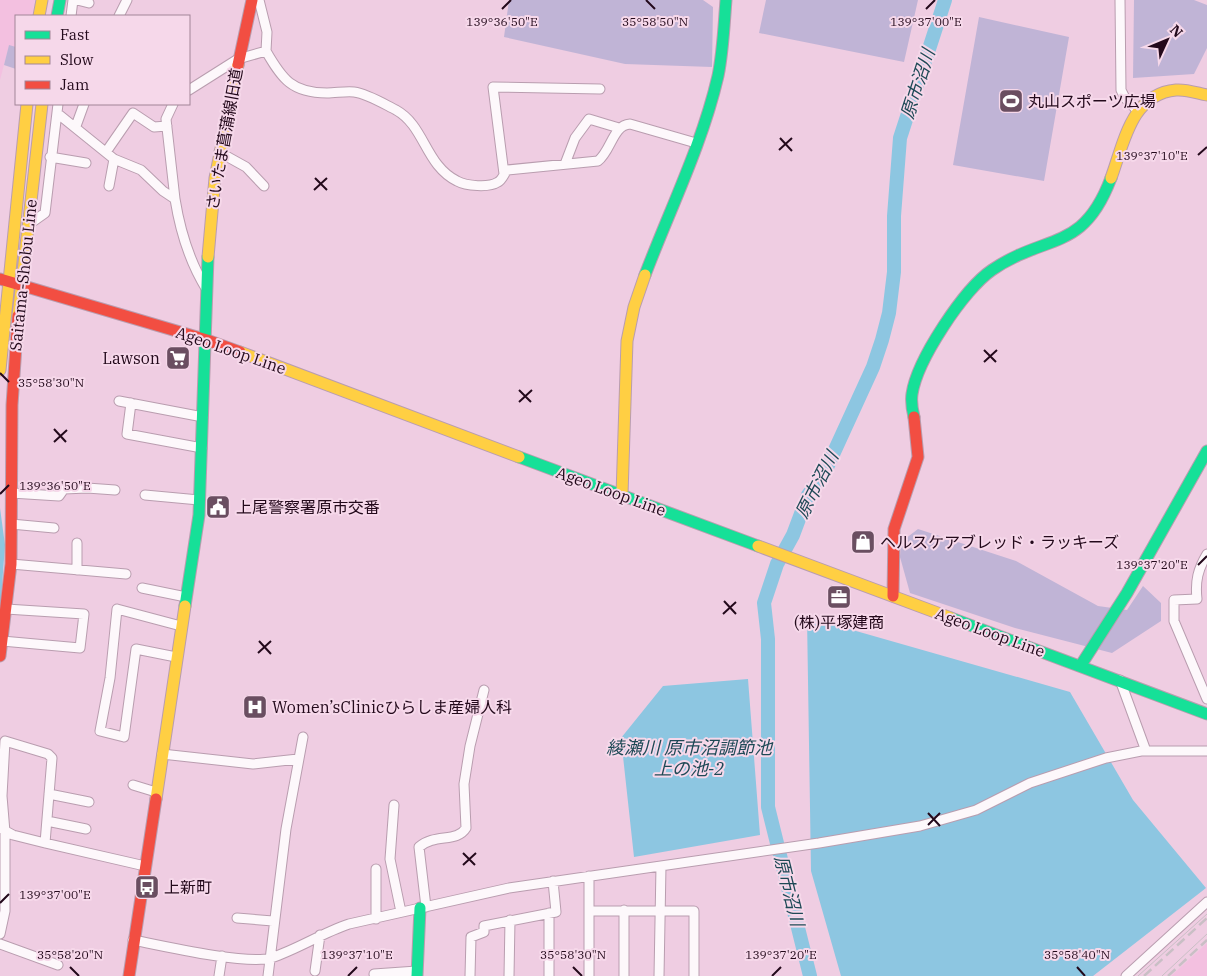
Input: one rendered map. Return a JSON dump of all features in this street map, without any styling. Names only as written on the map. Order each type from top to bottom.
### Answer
[{"type":"street","points":[[39,15],[42,0]]},
{"type":"street","points":[[119,15],[126,0]]},
{"type":"street","name":"さいたま菖蒲線旧道","points":[[129,976],[200,500],[211,207],[218,152],[252,0]]},
{"type":"street","points":[[259,0],[267,32],[266,51],[286,81],[295,88],[315,93],[354,92],[398,111],[409,119],[438,168],[458,182],[492,185],[499,182],[507,170],[598,161],[605,156],[619,128],[624,124],[630,124],[696,143]]},
{"type":"street","points":[[622,495],[627,341],[630,319],[640,284],[696,143],[718,76],[726,0]]},
{"type":"street","points":[[1120,0],[1121,90],[1125,98],[1137,110]]},
{"type":"street","points":[[59,9],[74,1],[89,3]]},
{"type":"street","points":[[71,15],[74,1]]},
{"type":"street","points":[[190,89],[238,59],[266,51]]},
{"type":"street","points":[[504,174],[493,87],[600,89]]},
{"type":"street","points":[[893,596],[895,583],[892,550],[894,528],[917,467],[919,455],[912,394],[914,383],[920,370],[979,279],[1004,262],[1074,232],[1093,215],[1105,193],[1127,128],[1137,110],[1155,95],[1167,91],[1179,89],[1207,95]]},
{"type":"street","name":"Saitama-Shobu Line","points":[[0,370],[5,280],[27,105]]},
{"type":"street","name":"Saitama-Shobu Line","points":[[0,656],[11,564],[11,524],[7,496],[13,375],[42,105]]},
{"type":"street","points":[[76,126],[84,105]]},
{"type":"street","points":[[173,105],[166,119],[179,223],[200,277],[208,290]]},
{"type":"street","points":[[28,225],[46,213],[50,157],[58,108]]},
{"type":"street","points":[[58,108],[106,152],[114,158],[141,170],[163,191],[175,199]]},
{"type":"street","points":[[106,152],[133,113],[154,127],[167,126]]},
{"type":"street","points":[[564,164],[575,138],[589,119],[619,128]]},
{"type":"street","points":[[218,152],[246,167],[264,186]]},
{"type":"street","points":[[50,157],[86,163]]},
{"type":"street","points":[[109,186],[114,158]]},
{"type":"street","name":"Ageo Loop Line","points":[[5,280],[207,340],[1207,714]]},
{"type":"street","points":[[119,401],[203,417]]},
{"type":"street","points":[[131,403],[127,434],[202,448]]},
{"type":"street","points":[[1080,665],[1127,593],[1207,451]]},
{"type":"street","points":[[7,496],[59,496],[64,489],[115,490]]},
{"type":"street","points":[[145,495],[200,500]]},
{"type":"street","points":[[11,524],[54,528]]},
{"type":"street","points":[[77,543],[77,570]]},
{"type":"street","points":[[1207,554],[1200,566],[1195,583],[1197,598],[1174,600],[1174,621],[1207,699]]},
{"type":"street","points":[[11,564],[126,574]]},
{"type":"street","points":[[142,588],[186,597]]},
{"type":"street","points":[[2,641],[80,648],[84,614],[6,609]]},
{"type":"street","points":[[176,657],[136,649],[124,737],[100,731],[110,678],[117,609],[181,626]]},
{"type":"street","points":[[1120,680],[1146,751]]},
{"type":"street","points":[[374,974],[417,973],[423,907],[419,847],[427,840],[459,836],[466,828],[464,784],[470,746],[484,690]]},
{"type":"street","points":[[268,976],[273,921],[286,829],[303,737]]},
{"type":"street","points":[[0,934],[5,911],[2,796],[4,741],[48,754],[52,758],[45,843]]},
{"type":"street","points":[[133,940],[222,956],[249,959],[269,958],[349,924],[509,888],[820,844],[920,826],[976,810],[1040,780],[1106,758],[1146,751],[1207,751]]},
{"type":"street","points":[[162,754],[253,764],[298,759]]},
{"type":"street","points":[[133,785],[156,792]]},
{"type":"street","points":[[49,794],[89,802]]},
{"type":"street","points":[[394,805],[390,859],[401,912]]},
{"type":"street","points":[[47,820],[86,829]]},
{"type":"street","points":[[3,830],[45,843],[145,866]]},
{"type":"street","points":[[659,976],[661,866]]},
{"type":"street","points":[[376,869],[376,918]]},
{"type":"street","points":[[589,876],[589,976]]},
{"type":"street","points":[[470,976],[471,937],[484,932],[484,926],[556,912],[552,881]]},
{"type":"street","points":[[1126,976],[1207,902]]},
{"type":"street","points":[[624,910],[624,976]]},
{"type":"street","points":[[590,911],[694,911],[694,976]]},
{"type":"street","points":[[549,913],[549,976]]},
{"type":"street","points":[[238,918],[273,921]]},
{"type":"street","points":[[509,976],[510,920]]},
{"type":"street","points":[[315,971],[320,935]]},
{"type":"street","points":[[0,944],[58,964]]},
{"type":"street","points":[[218,976],[222,956]]},
{"type":"shaded area","points":[[0,0],[35,0],[32,15],[15,15],[15,47],[9,46],[0,80]]},
{"type":"shaded area","points":[[509,0],[703,0],[713,7],[712,67],[625,64],[504,37]]},
{"type":"shaded area","points":[[766,0],[918,0],[904,62],[759,33]]},
{"type":"shaded area","points":[[1134,0],[1194,0],[1207,5],[1207,48],[1194,74],[1133,78]]},
{"type":"shaded area","name":"丸山スポーツ広場","points":[[979,17],[1069,37],[1044,181],[953,165]]},
{"type":"shaded area","points":[[9,45],[15,47],[15,69],[4,65]]},
{"type":"shaded area","points":[[918,529],[1016,561],[1098,606],[1127,610],[1143,586],[1161,603],[1161,621],[1112,653],[1015,628],[910,593],[900,557],[901,542]]},
{"type":"shaded area","points":[[1207,943],[1207,976],[1171,976]]},
{"type":"water","points":[[0,508],[5,545],[0,613]]},
{"type":"water","points":[[807,617],[1070,692],[1133,800],[1206,888],[1093,976],[841,976],[811,871]]},
{"type":"water","name":"綾瀬川 原市沼調節池 上の池-2","points":[[748,679],[760,835],[634,857],[621,738],[663,686]]},
{"type":"waterway","name":"原市沼川","points":[[810,976],[768,807],[768,639],[764,603],[777,564],[793,535],[808,495],[824,474],[873,367],[882,340],[889,313],[894,272],[894,216],[900,138],[945,0]]},
{"type":"tram line","points":[[1138,976],[1207,914]]},
{"type":"tram line","points":[[1162,976],[1207,934]]},
{"type":"railway","points":[[1144,976],[1207,918]]},
{"type":"railway","points":[[1168,976],[1207,940]]},
{"type":"traffic: fast","points":[[57,15],[60,0]]},
{"type":"traffic: fast","points":[[645,275],[694,152],[711,102],[721,58],[726,0]]},
{"type":"traffic: fast","points":[[914,417],[912,394],[923,363],[943,326],[968,293],[992,270],[1011,258],[1061,238],[1075,230],[1088,219],[1100,202],[1111,178]]},
{"type":"traffic: fast","points":[[185,606],[199,515],[208,257]]},
{"type":"traffic: fast","points":[[1081,665],[1127,593],[1207,451]]},
{"type":"traffic: fast","points":[[519,457],[758,546]]},
{"type":"traffic: fast","points":[[951,618],[1207,714]]},
{"type":"traffic: fast","points":[[417,976],[420,908]]},
{"type":"traffic: slow","points":[[39,15],[42,0]]},
{"type":"traffic: slow","points":[[208,257],[215,178],[238,65]]},
{"type":"traffic: slow","points":[[1111,178],[1125,136],[1139,110],[1149,101],[1161,93],[1176,90],[1207,95]]},
{"type":"traffic: slow","points":[[0,370],[27,105]]},
{"type":"traffic: slow","points":[[18,316],[42,105]]},
{"type":"traffic: slow","points":[[622,495],[627,341],[634,307],[645,275]]},
{"type":"traffic: slow","points":[[240,352],[519,457]]},
{"type":"traffic: slow","points":[[758,546],[951,618]]},
{"type":"traffic: slow","points":[[156,799],[185,606]]},
{"type":"traffic: jam","points":[[238,65],[252,0]]},
{"type":"traffic: jam","points":[[0,279],[207,340],[240,352]]},
{"type":"traffic: jam","points":[[0,656],[11,564],[12,405],[18,316]]},
{"type":"traffic: jam","points":[[893,596],[894,529],[918,457],[914,417]]},
{"type":"traffic: jam","points":[[129,976],[156,799]]},
{"type":"place","name":"丸山スポーツ広場","points":[[1011,101]]},
{"type":"place","name":"Lawson","points":[[178,358]]},
{"type":"place","name":"上尾警察署原市交番","points":[[218,507]]},
{"type":"place","name":"ヘルスケアブレッド・ラッキーズ","points":[[863,542]]},
{"type":"place","name":"(株)平塚建商","points":[[839,597]]},
{"type":"place","name":"Women’sClinicひらしま産婦人科","points":[[255,707]]},
{"type":"place","name":"上新町","points":[[147,887]]}]
